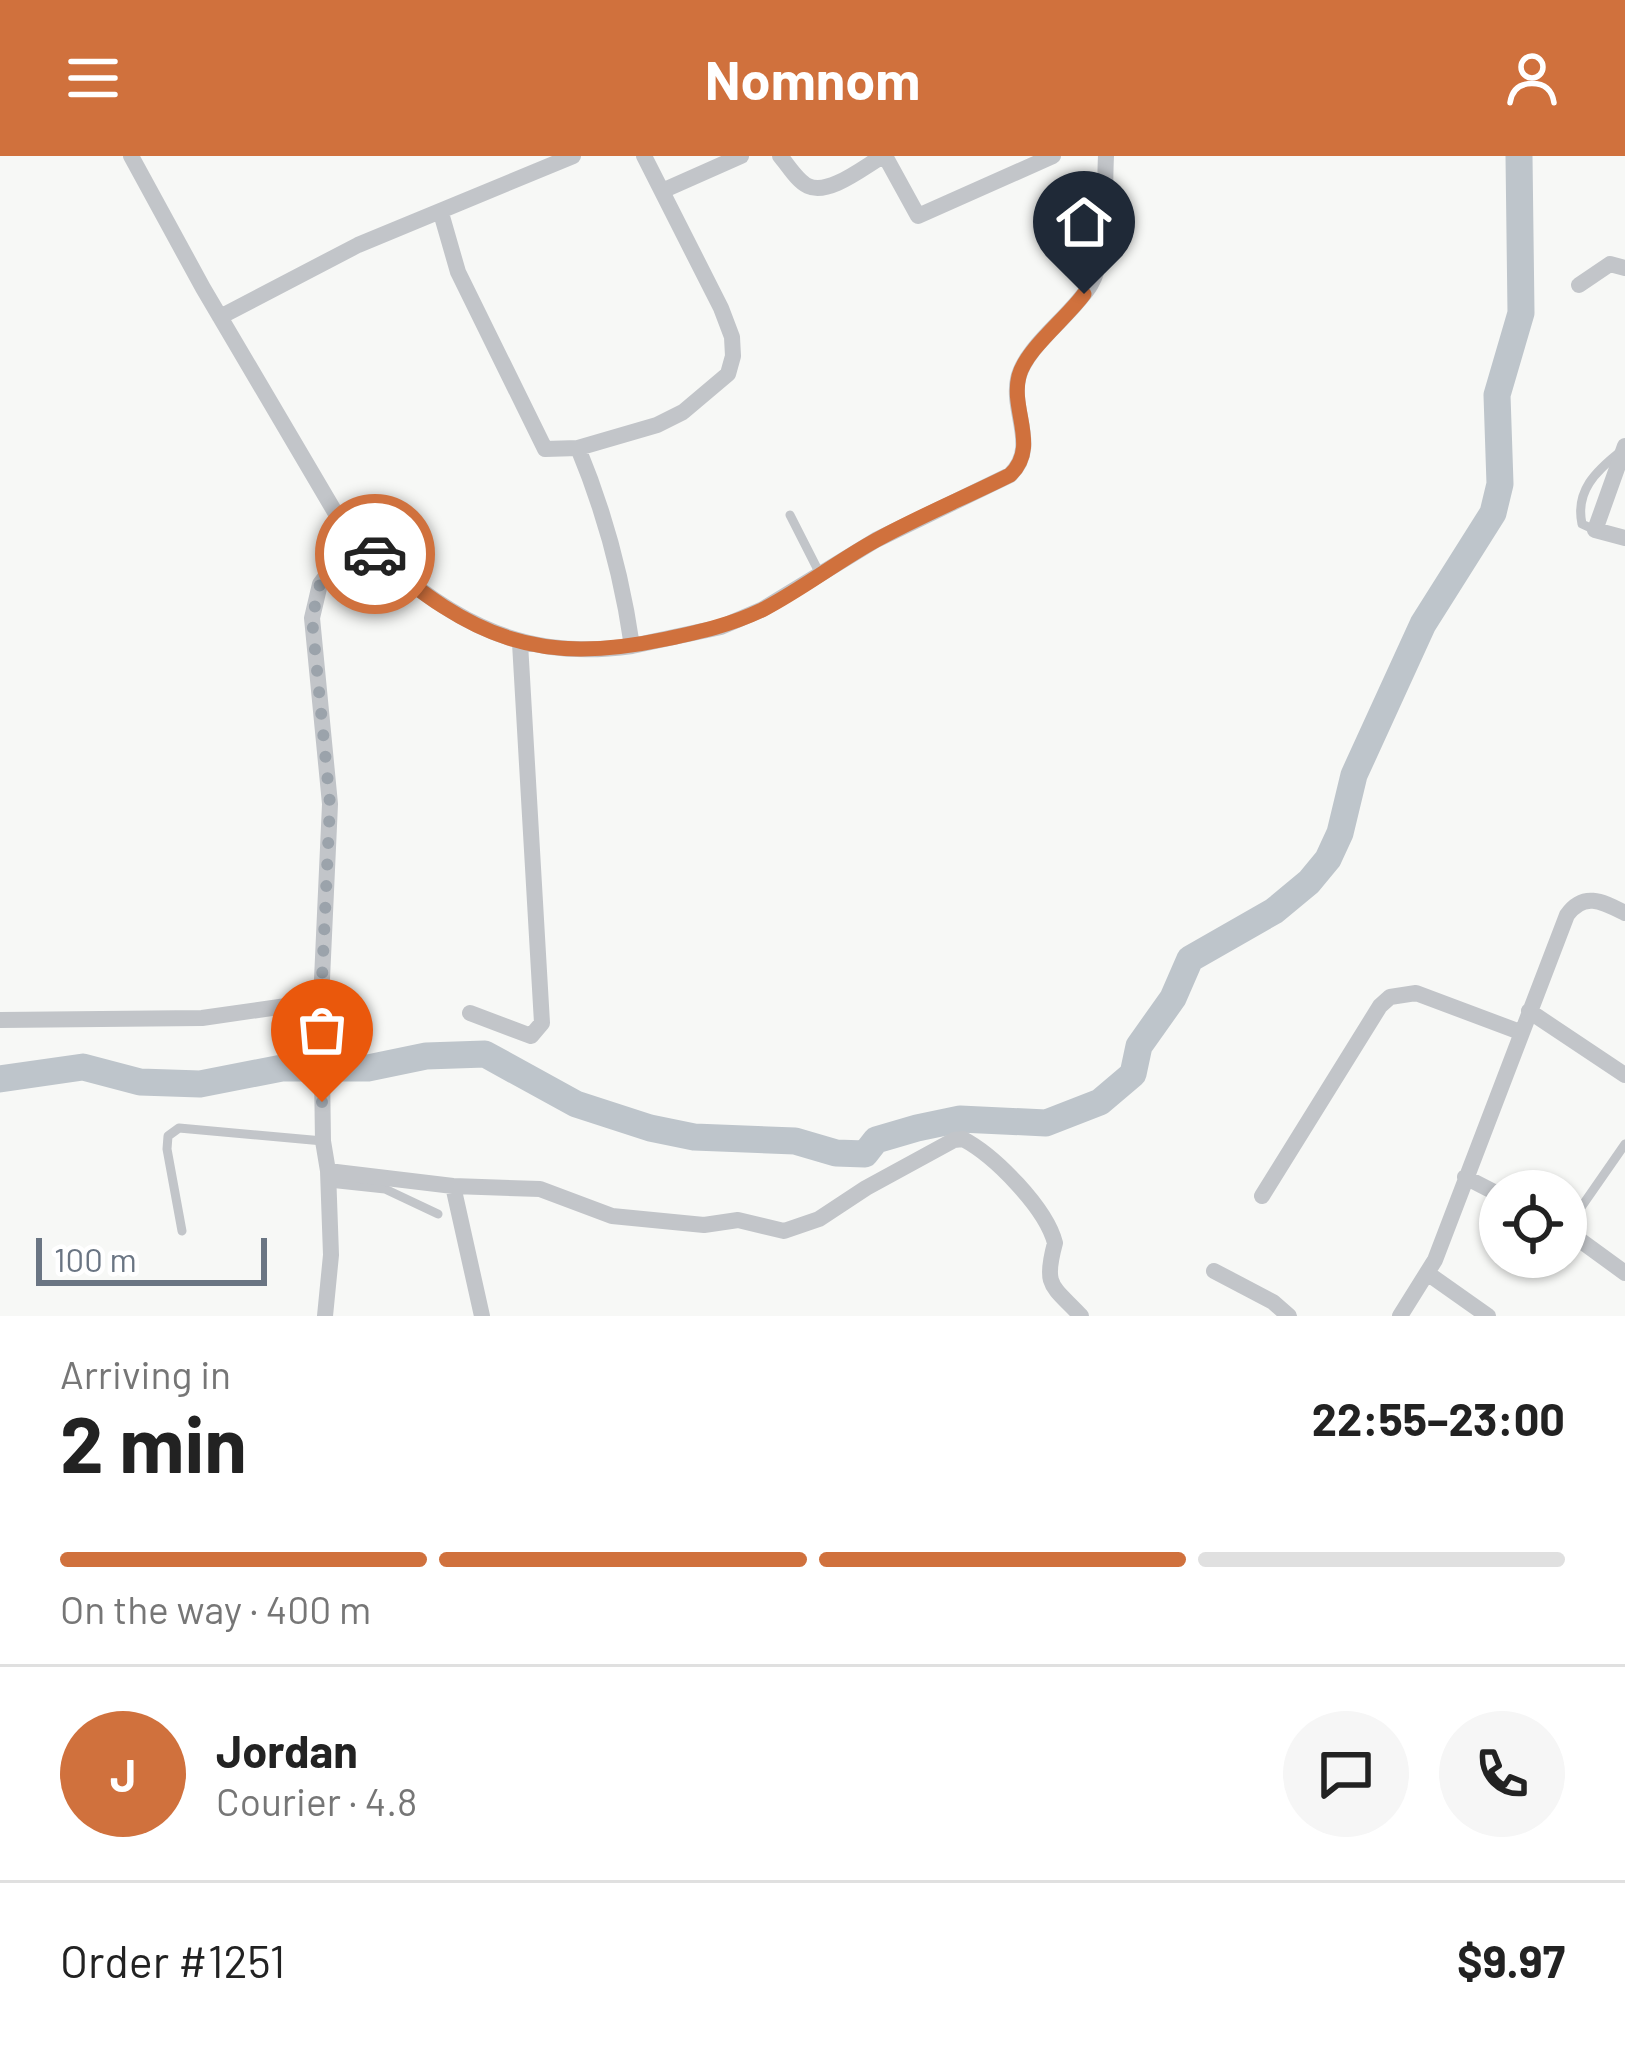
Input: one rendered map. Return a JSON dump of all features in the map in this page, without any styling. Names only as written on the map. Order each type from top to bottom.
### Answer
[{"type":"street","points":[[220,317],[358,245],[441,213],[530,164],[573,156]]},
{"type":"street","points":[[441,213],[458,272],[544,449],[578,448],[657,425],[683,412],[728,374],[732,337],[644,156]]},
{"type":"street","points":[[662,191],[741,156]]},
{"type":"street","points":[[780,156],[805,185],[815,189],[884,156],[918,216],[1053,156]]},
{"type":"street","points":[[135,157],[220,317],[342,524],[441,608],[520,643],[582,651],[721,627],[763,609],[876,540],[1010,475],[1022,464],[1025,446],[1017,383],[1023,364],[1075,308],[1096,274],[1106,156]]},
{"type":"street","points":[[1579,285],[1610,264],[1625,268]]},
{"type":"street","points":[[578,448],[609,531],[632,646]]},
{"type":"street","points":[[1624,448],[1595,530],[1625,538]]},
{"type":"street","points":[[325,1316],[331,1256],[321,1001],[330,804],[312,619],[320,584],[355,537]]},
{"type":"street","points":[[470,1013],[531,1036],[542,1023],[520,643]]},
{"type":"street","points":[[1400,1316],[1427,1274],[1573,907],[1591,900],[1625,913]]},
{"type":"street","points":[[1262,1196],[1379,1006],[1390,997],[1416,993],[1520,1032]]},
{"type":"street","points":[[0,1020],[202,1018],[321,1001]]},
{"type":"street","points":[[1529,1011],[1625,1075]]},
{"type":"street","points":[[328,1177],[549,1190],[612,1216],[704,1225],[738,1220],[784,1231],[819,1220],[866,1188],[963,1139],[1004,1169],[1052,1232],[1055,1243],[1049,1280],[1082,1316]]},
{"type":"street","points":[[1465,1177],[1479,1184]]},
{"type":"street","points":[[453,1186],[482,1316]]},
{"type":"street","points":[[1587,1245],[1625,1273]]},
{"type":"street","points":[[1214,1270],[1273,1301],[1289,1316]]},
{"type":"street","points":[[1427,1274],[1488,1316]]},
{"type":"lane","points":[[790,515],[820,574]]},
{"type":"lane","points":[[182,1231],[166,1149],[168,1136],[178,1128],[323,1141]]},
{"type":"lane","points":[[1587,1199],[1625,1144]]},
{"type":"lane","points":[[328,1177],[385,1189],[438,1214]]},
{"type":"waterway","points":[[0,1079],[83,1067],[140,1082],[200,1084],[282,1068],[368,1068],[426,1056],[485,1054],[576,1104],[650,1128],[694,1137],[795,1141],[836,1153],[865,1154],[876,1140],[917,1128],[960,1119],[1046,1123],[1100,1102],[1133,1074],[1139,1046],[1173,998],[1190,959],[1274,911],[1328,859],[1340,833],[1354,775],[1423,624],[1493,513],[1500,484],[1497,395],[1521,313],[1519,156]]},
{"type":"way so far","points":[[322,1102],[321,1001],[330,804],[312,619],[320,584],[345,546],[355,537],[375,554]]},
{"type":"route","points":[[375,554],[441,608],[531,646],[610,649],[721,627],[763,609],[876,540],[1010,475],[1022,464],[1025,446],[1017,383],[1023,364],[1084,294]]}]
